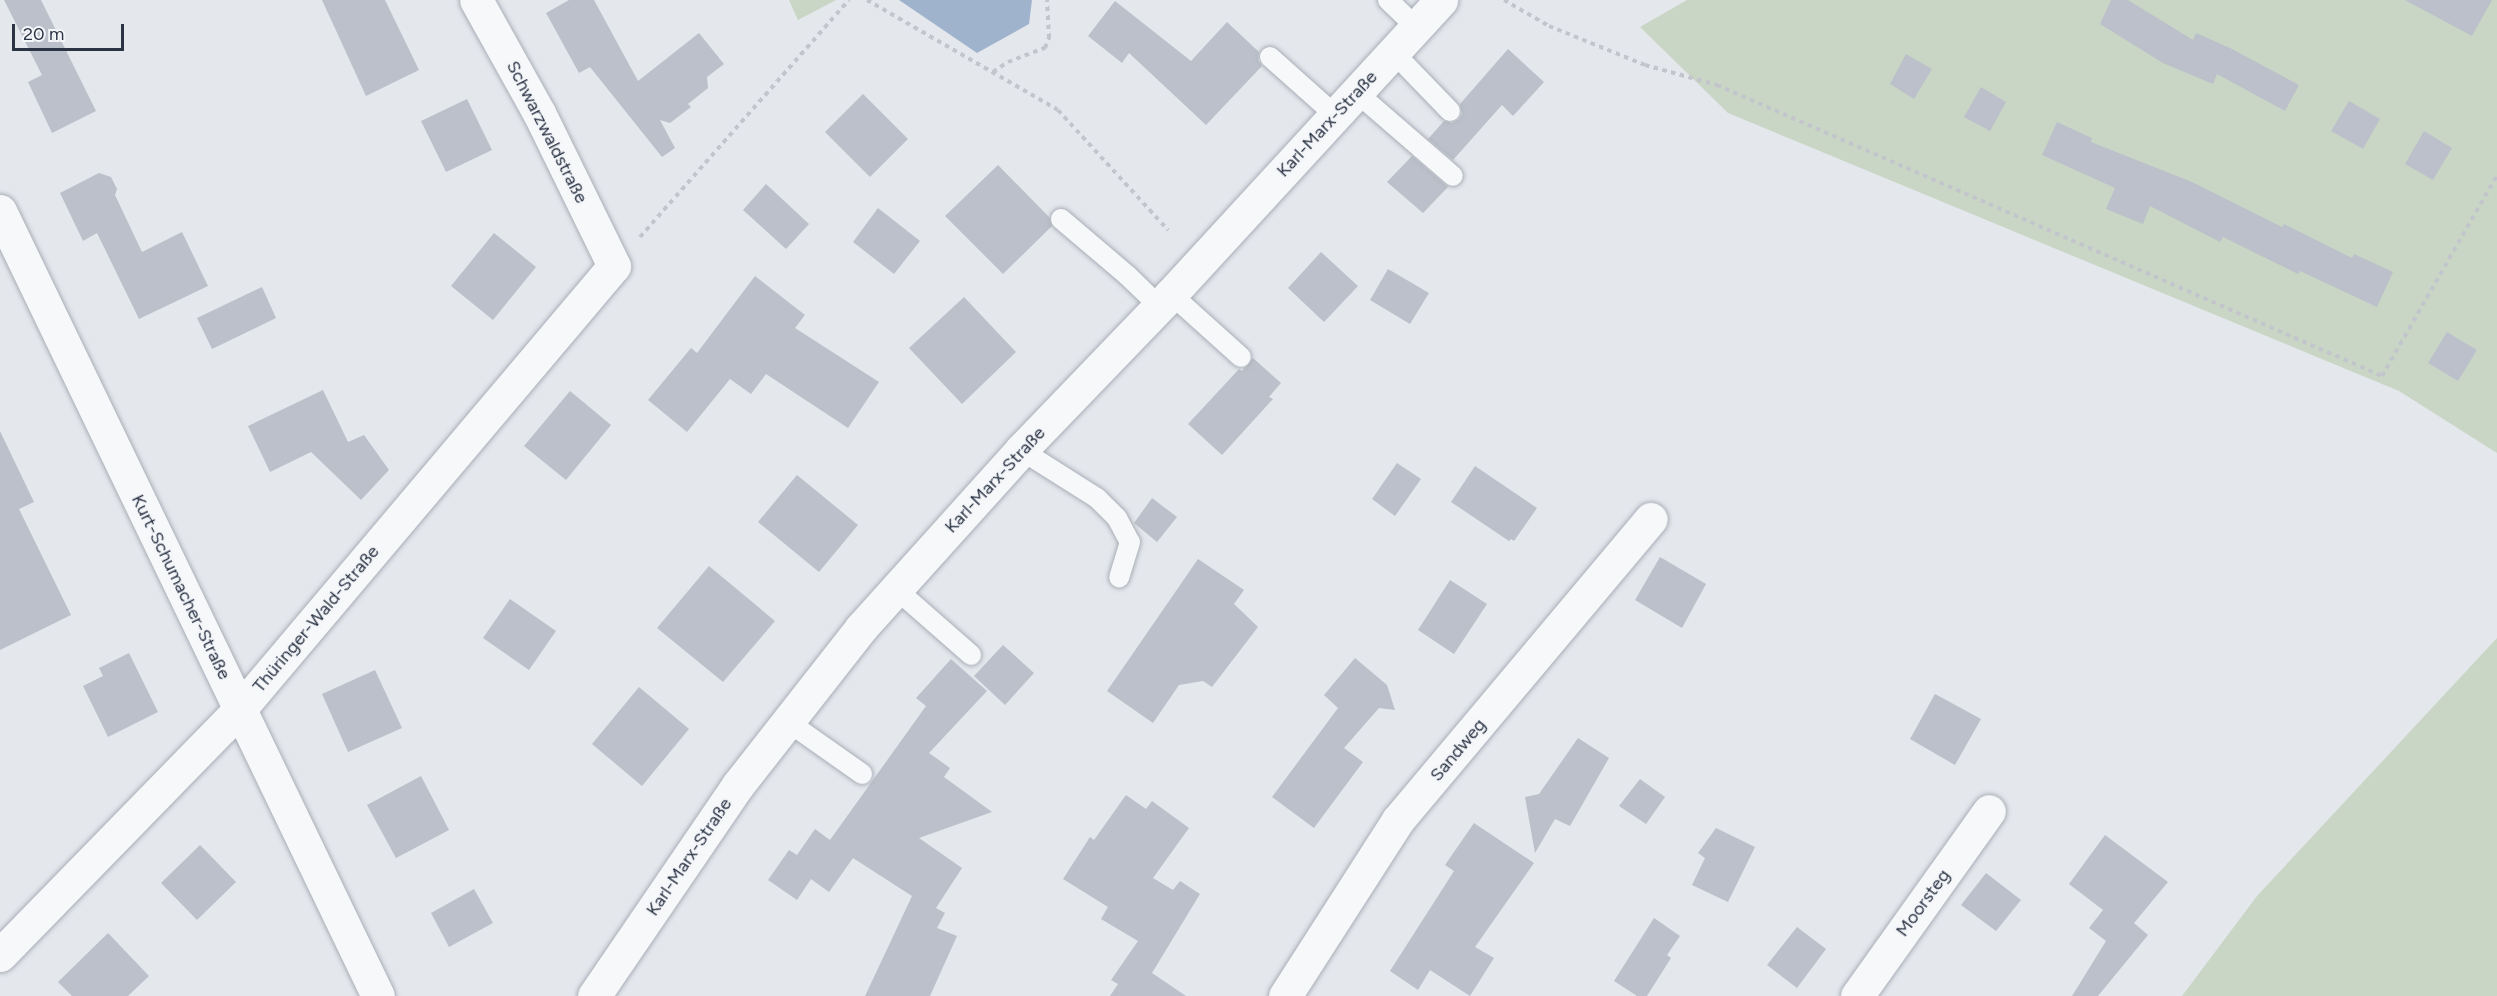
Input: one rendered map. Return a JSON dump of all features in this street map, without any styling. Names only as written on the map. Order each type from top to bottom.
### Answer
[{"type":"street","name":"Schwarzwaldstraße","points":[[476,0],[539,113],[614,267]]},
{"type":"street","name":"Karl-Marx-Straße","points":[[594,996],[738,785],[861,628],[1021,450],[1165,300],[1441,0]]},
{"type":"street","name":"Kurt-Schumacher-Straße","points":[[0,211],[378,996]]},
{"type":"street","name":"Thüringer-Wald-Straße","points":[[0,955],[239,710],[614,267]]},
{"type":"street","name":"Sandweg","points":[[1285,996],[1398,820],[1651,519]]},
{"type":"street","name":"Moorsteg","points":[[1857,996],[1989,811]]},
{"type":"lane","points":[[1388,0],[1416,27]]},
{"type":"lane","points":[[1393,52],[1450,111]]},
{"type":"lane","points":[[1270,57],[1346,104],[1453,176]]},
{"type":"lane","points":[[1061,219],[1127,274],[1241,357]]},
{"type":"lane","points":[[1021,450],[1097,498],[1117,518],[1130,542],[1119,577]]},
{"type":"lane","points":[[896,589],[971,655]]},
{"type":"lane","points":[[787,721],[862,774]]},
{"type":"path","points":[[614,267],[849,0]]},
{"type":"path","points":[[867,0],[1058,110],[1168,230]]},
{"type":"path","points":[[993,72],[1008,62],[1045,48],[1049,38],[1047,0]]},
{"type":"path","points":[[1504,0],[1549,26],[1644,65],[1717,85],[2382,376],[2497,175]]},
{"type":"green space","points":[[789,0],[836,0],[798,20]]},
{"type":"green space","points":[[1687,0],[2497,0],[2497,453],[2399,391],[1728,113],[1640,27]]},
{"type":"green space","points":[[2497,638],[2497,996],[2182,996],[2257,896]]},
{"type":"water","points":[[899,0],[1032,0],[1029,24],[977,53]]},
{"type":"building","points":[[4,0],[41,0],[96,111],[52,133],[28,82],[42,75]]},
{"type":"building","points":[[322,0],[385,0],[419,70],[366,96]]},
{"type":"building","points":[[569,0],[594,0],[638,81],[699,33],[724,64],[707,77],[708,88],[688,104],[691,107],[670,123],[660,120],[675,148],[662,157],[590,67],[579,73],[546,13]]},
{"type":"building","points":[[2111,0],[2128,0],[2193,40],[2196,33],[2230,48],[2299,85],[2285,111],[2217,74],[2213,84],[2163,63],[2100,24]]},
{"type":"building","points":[[2405,0],[2492,0],[2472,36]]},
{"type":"building","points":[[1115,1],[1191,61],[1227,22],[1259,52],[1258,60],[1262,66],[1206,125],[1129,53],[1122,63],[1088,36]]},
{"type":"building","points":[[1508,49],[1544,82],[1513,116],[1502,105],[1453,160],[1428,139],[1444,121],[1452,123],[1459,119],[1462,114],[1460,104]]},
{"type":"building","points":[[1906,54],[1932,69],[1914,99],[1890,84]]},
{"type":"building","points":[[1981,87],[2006,102],[1990,131],[1964,117]]},
{"type":"building","points":[[863,94],[908,139],[870,177],[825,132]]},
{"type":"building","points":[[467,99],[492,150],[446,172],[421,121]]},
{"type":"building","points":[[2349,101],[2380,119],[2363,149],[2331,131]]},
{"type":"building","points":[[2057,122],[2092,138],[2091,142],[2192,182],[2282,227],[2284,224],[2352,258],[2354,254],[2393,272],[2377,307],[2300,271],[2298,274],[2223,237],[2220,242],[2150,206],[2143,224],[2106,209],[2115,188],[2042,155]]},
{"type":"building","points":[[2424,131],[2452,148],[2433,180],[2405,164]]},
{"type":"building","points":[[1412,156],[1448,187],[1423,213],[1387,182]]},
{"type":"building","points":[[998,165],[1049,217],[1052,226],[1003,274],[945,216]]},
{"type":"building","points":[[99,173],[111,177],[117,189],[115,195],[142,252],[182,232],[208,286],[139,319],[97,233],[83,241],[60,193]]},
{"type":"building","points":[[766,184],[809,224],[786,249],[743,210]]},
{"type":"building","points":[[878,208],[920,241],[894,274],[853,242]]},
{"type":"building","points":[[494,233],[536,267],[493,320],[451,286]]},
{"type":"building","points":[[1321,252],[1358,286],[1324,322],[1288,288]]},
{"type":"building","points":[[1388,269],[1429,293],[1410,324],[1370,300]]},
{"type":"building","points":[[755,276],[805,315],[795,328],[879,382],[848,428],[766,374],[751,394],[730,379],[687,432],[648,400],[691,348],[697,353]]},
{"type":"building","points":[[262,287],[276,318],[212,349],[197,318]]},
{"type":"building","points":[[964,297],[1016,352],[962,404],[909,348]]},
{"type":"building","points":[[2447,332],[2477,350],[2458,381],[2428,363]]},
{"type":"building","points":[[1253,358],[1281,383],[1269,397],[1273,399],[1222,455],[1188,424],[1239,369],[1242,371]]},
{"type":"building","points":[[323,390],[348,442],[364,435],[389,470],[361,500],[311,452],[270,472],[248,426]]},
{"type":"building","points":[[570,391],[611,425],[566,480],[524,446]]},
{"type":"building","points":[[0,431],[34,502],[19,509],[71,615],[0,650]]},
{"type":"building","points":[[1397,463],[1421,479],[1395,516],[1372,499]]},
{"type":"building","points":[[1475,466],[1537,508],[1514,541],[1511,539],[1509,541],[1451,502]]},
{"type":"building","points":[[797,475],[858,525],[819,572],[758,522]]},
{"type":"building","points":[[1152,498],[1177,517],[1157,542],[1134,523]]},
{"type":"building","points":[[1660,557],[1706,584],[1682,628],[1635,600]]},
{"type":"building","points":[[1198,559],[1244,590],[1234,604],[1258,627],[1212,687],[1203,681],[1179,685],[1153,723],[1107,691]]},
{"type":"building","points":[[709,566],[775,621],[723,682],[657,628]]},
{"type":"building","points":[[1450,580],[1487,604],[1454,654],[1418,630]]},
{"type":"building","points":[[510,599],[556,631],[529,670],[483,638]]},
{"type":"building","points":[[1003,645],[1034,673],[1005,705],[974,676]]},
{"type":"building","points":[[129,653],[158,712],[108,737],[83,686],[103,676],[99,668]]},
{"type":"building","points":[[1355,658],[1387,685],[1395,710],[1379,708],[1344,748],[1363,762],[1314,828],[1272,797],[1338,708],[1324,695]]},
{"type":"building","points":[[951,659],[987,691],[929,753],[950,768],[944,777],[992,812],[919,838],[962,868],[936,908],[945,913],[937,928],[957,936],[930,996],[865,996],[912,896],[853,858],[829,892],[811,879],[797,900],[768,880],[789,850],[797,855],[815,829],[830,840],[926,706],[916,698]]},
{"type":"building","points":[[375,670],[402,728],[348,752],[322,694]]},
{"type":"building","points":[[639,687],[689,729],[642,786],[592,744]]},
{"type":"building","points":[[1935,694],[1981,719],[1955,765],[1910,739]]},
{"type":"building","points":[[1578,738],[1609,758],[1570,826],[1555,819],[1535,853],[1525,797],[1539,794]]},
{"type":"building","points":[[421,776],[449,830],[396,858],[367,805]]},
{"type":"building","points":[[1640,779],[1665,797],[1646,824],[1619,806]]},
{"type":"building","points":[[1126,795],[1146,809],[1152,801],[1189,828],[1153,878],[1173,890],[1180,881],[1200,894],[1152,973],[1186,996],[1110,996],[1118,984],[1111,980],[1138,941],[1101,919],[1108,907],[1063,879],[1090,837],[1094,840]]},
{"type":"building","points":[[1474,823],[1534,863],[1475,947],[1494,958],[1470,996],[1430,970],[1418,990],[1390,971],[1454,871],[1445,865]]},
{"type":"building","points":[[1716,828],[1755,847],[1728,902],[1692,885],[1705,858],[1698,853]]},
{"type":"building","points":[[2105,835],[2168,882],[2134,923],[2148,935],[2098,996],[2072,996],[2106,941],[2089,928],[2103,910],[2069,884]]},
{"type":"building","points":[[200,845],[236,882],[197,920],[161,883]]},
{"type":"building","points":[[1986,873],[2021,900],[1996,931],[1961,905]]},
{"type":"building","points":[[474,889],[493,923],[449,947],[431,913]]},
{"type":"building","points":[[1654,918],[1680,936],[1667,955],[1671,958],[1647,996],[1637,996],[1614,981]]},
{"type":"building","points":[[1797,927],[1826,949],[1797,988],[1767,965]]},
{"type":"building","points":[[108,933],[149,976],[128,996],[72,996],[58,982]]}]
